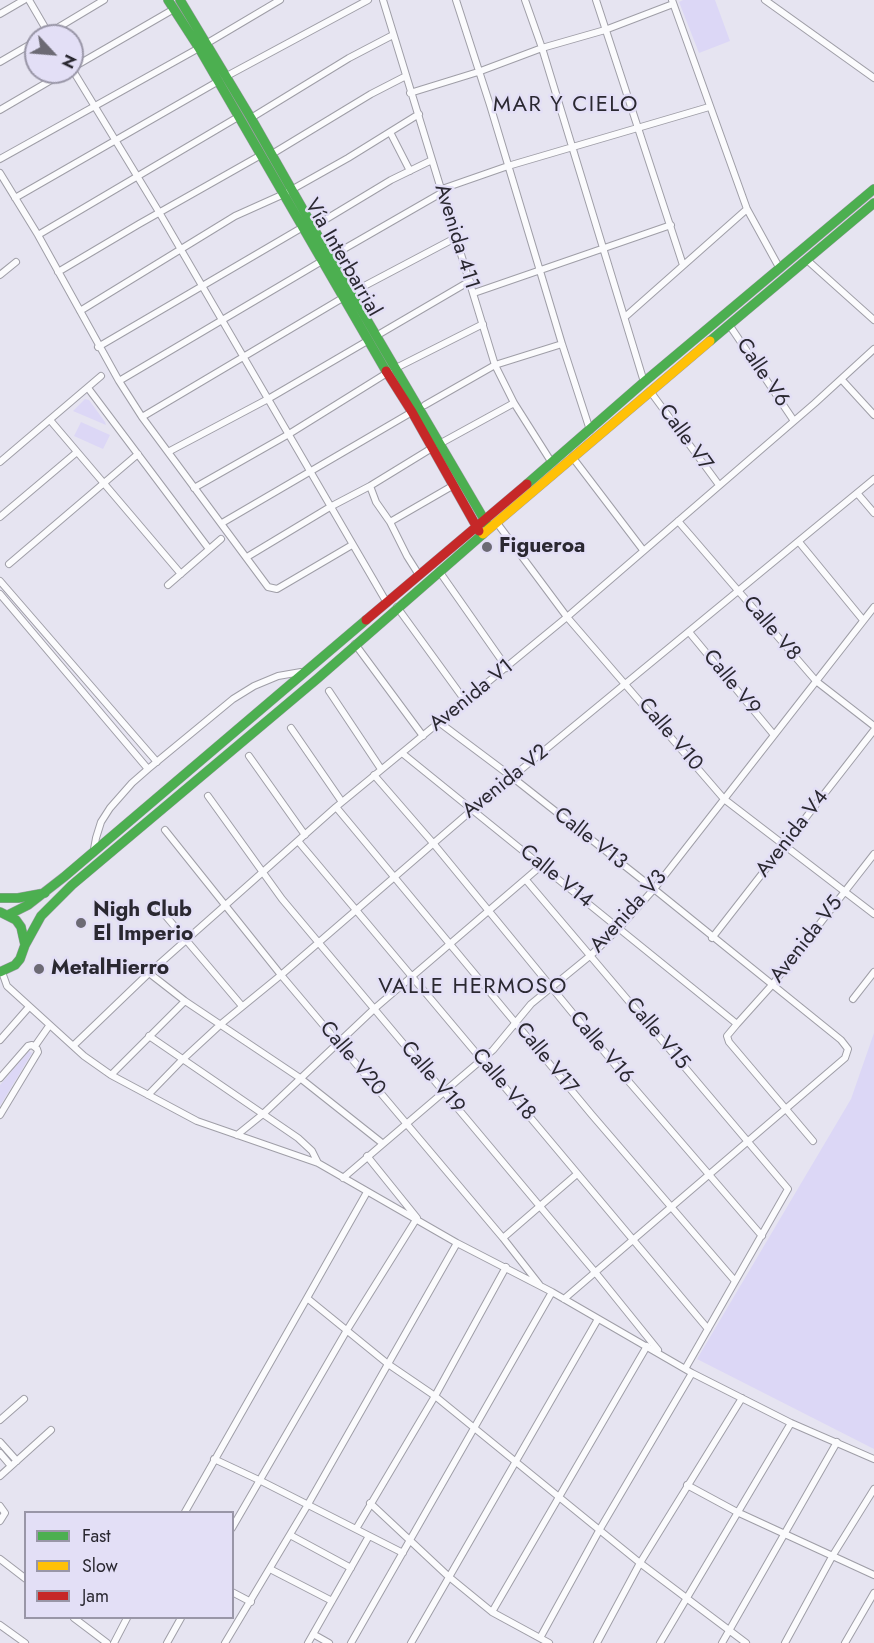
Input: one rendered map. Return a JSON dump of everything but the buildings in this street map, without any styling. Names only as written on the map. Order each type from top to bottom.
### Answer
[{"type":"main road","name":"Vía Interbarrial","points":[[168,0],[182,3],[238,117],[261,155],[288,192],[436,447],[486,527]]},
{"type":"main road","name":"Vía Interbarrial","points":[[221,79],[251,118],[272,154],[288,192]]},
{"type":"main road","points":[[1,972],[9,969],[20,959],[36,922],[62,893],[317,679],[438,572],[552,463],[644,382],[874,189]]},
{"type":"main road","points":[[25,945],[21,927],[3,913],[45,893],[419,575],[486,527],[573,458],[650,391],[872,208]]},
{"type":"main road","name":"Vía Interbarrial","points":[[391,370],[412,412],[436,447],[454,485],[486,527]]},
{"type":"main road","points":[[0,898],[18,898],[45,893]]},
{"type":"street","points":[[0,14],[24,0]]},
{"type":"street","points":[[29,0],[42,24]]},
{"type":"street","points":[[66,24],[105,0]]},
{"type":"street","points":[[0,159],[280,0]]},
{"type":"street","points":[[15,198],[221,79],[368,0]]},
{"type":"street","name":"Avenida 411","points":[[383,0],[495,365],[514,403],[552,463]]},
{"type":"street","points":[[456,0],[538,270],[591,430]]},
{"type":"street","points":[[525,0],[542,48],[644,382]]},
{"type":"street","points":[[596,0],[683,265]]},
{"type":"street","points":[[765,0],[874,78]]},
{"type":"street","points":[[410,93],[478,72],[542,48],[605,30],[673,2],[747,209],[785,279]]},
{"type":"street","points":[[84,61],[182,3]]},
{"type":"street","points":[[251,118],[350,58],[393,35]]},
{"type":"street","points":[[0,62],[24,48]]},
{"type":"street","points":[[272,154],[371,94],[406,76]]},
{"type":"street","points":[[0,110],[44,84]]},
{"type":"street","points":[[82,84],[224,321],[387,603]]},
{"type":"street","points":[[119,381],[443,191],[508,166],[709,107]]},
{"type":"street","points":[[80,311],[235,216],[288,192],[418,114]]},
{"type":"street","points":[[38,235],[238,117]]},
{"type":"street","points":[[390,132],[411,171]]},
{"type":"street","points":[[58,272],[261,155]]},
{"type":"street","points":[[98,346],[202,285],[391,180],[432,160]]},
{"type":"street","points":[[0,173],[38,235],[98,346],[142,417],[268,587],[277,589],[352,544]]},
{"type":"street","points":[[625,317],[747,209]]},
{"type":"street","points":[[474,293],[671,225]]},
{"type":"street","points":[[142,417],[347,295],[457,237]]},
{"type":"street","points":[[807,260],[874,320]]},
{"type":"street","points":[[0,275],[15,262]]},
{"type":"street","points":[[168,452],[268,399],[470,281]]},
{"type":"street","points":[[194,488],[289,434],[391,370],[483,324]]},
{"type":"street","name":"Calle V6","points":[[730,326],[794,421]]},
{"type":"street","points":[[425,405],[495,365],[562,344]]},
{"type":"street","name":"Avenida V1","points":[[73,1046],[149,973],[336,807],[507,668],[874,350]]},
{"type":"street","points":[[0,462],[101,376]]},
{"type":"street","points":[[842,380],[874,415]]},
{"type":"street","points":[[88,388],[209,549]]},
{"type":"street","name":"Calle V7","points":[[650,391],[719,485]]},
{"type":"street","points":[[247,557],[330,507],[514,403]]},
{"type":"street","points":[[222,523],[412,412]]},
{"type":"street","points":[[50,420],[181,574]]},
{"type":"street","points":[[0,518],[77,452]]},
{"type":"street","points":[[9,564],[138,454]]},
{"type":"street","points":[[573,458],[643,550]]},
{"type":"street","name":"Avenida V2","points":[[148,1095],[221,1024],[319,943],[394,876],[874,479]]},
{"type":"street","points":[[390,522],[454,485]]},
{"type":"street","points":[[370,486],[376,502],[390,522],[419,575]]},
{"type":"street","points":[[857,493],[874,513]]},
{"type":"street","name":"Calle V8","points":[[678,521],[816,681],[874,728]]},
{"type":"street","name":"Calle V10","points":[[486,527],[627,684],[724,799],[874,914]]},
{"type":"street","points":[[168,585],[221,539]]},
{"type":"street","points":[[799,542],[863,620]]},
{"type":"street","points":[[438,572],[507,668]]},
{"type":"street","points":[[0,581],[157,762]]},
{"type":"street","points":[[0,594],[148,769]]},
{"type":"street","name":"Avenida V3","points":[[343,1178],[367,1155],[482,1060],[502,1040],[526,1008],[591,955],[619,928],[654,889],[874,607]]},
{"type":"street","points":[[397,608],[466,702]]},
{"type":"street","name":"Calle V9","points":[[689,632],[774,735]]},
{"type":"street","points":[[355,644],[423,736]]},
{"type":"street","points":[[94,852],[101,822],[110,808],[148,769],[233,699],[254,686],[278,676],[308,671]]},
{"type":"street","points":[[329,691],[381,769]]},
{"type":"street","name":"Calle V13","points":[[440,723],[654,889],[841,1040],[848,1048],[845,1058],[786,1108]]},
{"type":"street","points":[[291,728],[342,802]]},
{"type":"street","name":"Avenida V4","points":[[712,938],[874,728]]},
{"type":"street","name":"Calle V14","points":[[402,753],[737,1024]]},
{"type":"street","points":[[249,756],[305,835]]},
{"type":"street","name":"Calle V16","points":[[374,775],[433,843],[630,1083],[762,1236]]},
{"type":"street","name":"Calle V19","points":[[208,796],[263,872],[319,943],[662,1355]]},
{"type":"street","name":"Calle V17","points":[[336,807],[735,1281]]},
{"type":"street","name":"Calle V20","points":[[165,830],[225,907],[540,1286]]},
{"type":"street","name":"Calle V18","points":[[298,841],[708,1329]]},
{"type":"street","name":"Avenida V5","points":[[737,1024],[772,986],[874,854]]},
{"type":"street","points":[[237,1135],[263,1114],[374,1009],[542,866]]},
{"type":"street","name":"Calle V15","points":[[526,880],[788,1189],[762,1236]]},
{"type":"street","points":[[159,908],[242,1006]]},
{"type":"street","points":[[1,972],[7,986],[29,1007],[73,1046],[111,1075],[197,1120],[318,1163],[457,1243],[552,1292],[692,1373],[791,1423],[874,1460]]},
{"type":"street","points":[[853,999],[874,972]]},
{"type":"street","points":[[149,973],[184,1001],[300,1078],[382,1143]]},
{"type":"street","points":[[111,1075],[184,1001]]},
{"type":"street","points":[[0,1040],[29,1007]]},
{"type":"street","points":[[737,1024],[727,1036],[729,1042],[813,1141]]},
{"type":"street","points":[[35,1046],[50,1026]]},
{"type":"street","points":[[149,1036],[298,1138],[312,1151],[318,1163]]},
{"type":"street","points":[[0,1078],[28,1046],[35,1046]]},
{"type":"street","points":[[0,1115],[38,1052],[35,1046]]},
{"type":"street","points":[[564,1299],[786,1108]]},
{"type":"street","points":[[367,1155],[417,1218]]},
{"type":"street","points":[[502,1238],[576,1174]]},
{"type":"street","points":[[186,1511],[367,1192]]},
{"type":"street","points":[[234,1525],[347,1330],[417,1218]]},
{"type":"street","points":[[685,1369],[762,1236]]},
{"type":"street","points":[[225,1643],[308,1504],[457,1243]]},
{"type":"street","points":[[356,1529],[435,1396],[506,1267]]},
{"type":"street","points":[[351,1643],[552,1292]]},
{"type":"street","points":[[307,1298],[388,1364],[435,1396],[640,1563],[746,1643]]},
{"type":"street","points":[[411,1643],[598,1319]]},
{"type":"street","points":[[492,1612],[647,1346]]},
{"type":"street","points":[[540,1638],[600,1529],[692,1373]]},
{"type":"street","points":[[597,1643],[640,1563],[742,1398]]},
{"type":"street","points":[[0,1420],[24,1399]]},
{"type":"street","points":[[660,1643],[791,1423]]},
{"type":"street","points":[[0,1476],[51,1430]]},
{"type":"street","points":[[0,1442],[17,1461]]},
{"type":"street","points":[[722,1643],[837,1442]]},
{"type":"street","points":[[0,1453],[11,1466]]},
{"type":"street","points":[[214,1459],[403,1553]]},
{"type":"street","points":[[687,1485],[737,1512],[874,1575]]},
{"type":"street","points":[[785,1643],[833,1556],[874,1489]]},
{"type":"street","points":[[370,1503],[450,1578],[492,1612],[549,1643]]},
{"type":"street","points":[[0,1506],[4,1513],[0,1521]]},
{"type":"street","points":[[290,1535],[351,1568]]},
{"type":"street","points":[[308,1643],[369,1536]]},
{"type":"street","points":[[0,1559],[24,1577]]},
{"type":"street","points":[[270,1569],[332,1601]]},
{"type":"street","points":[[234,1593],[251,1602]]},
{"type":"street","points":[[845,1643],[873,1597]]},
{"type":"street","points":[[77,1619],[107,1643]]},
{"type":"street","points":[[114,1643],[127,1619]]},
{"type":"street","points":[[167,1643],[180,1619]]},
{"type":"street","points":[[0,1625],[25,1643]]},
{"type":"street","points":[[314,1634],[328,1643]]},
{"type":"shaded area","points":[[715,0],[730,41],[699,53],[679,2]]},
{"type":"shaded area","points":[[85,399],[89,400],[106,425],[73,411]]},
{"type":"shaded area","points":[[81,422],[110,435],[103,449],[74,436]]},
{"type":"shaded area","points":[[874,1033],[874,1449],[697,1359],[851,1099]]},
{"type":"shaded area","points":[[29,1051],[32,1053],[0,1106],[0,1085]]},
{"type":"traffic: fast","points":[[168,0],[199,48],[386,371]]},
{"type":"traffic: fast","points":[[180,0],[488,526]]},
{"type":"traffic: fast","points":[[527,484],[644,382],[874,189]]},
{"type":"traffic: fast","points":[[710,341],[874,203]]},
{"type":"traffic: fast","points":[[25,945],[41,916],[72,885],[317,679],[483,534]]},
{"type":"traffic: fast","points":[[8,915],[28,905],[64,877],[366,620]]},
{"type":"traffic: fast","points":[[0,898],[18,898],[45,893]]},
{"type":"traffic: fast","points":[[0,912],[16,920],[21,927],[25,945],[15,965],[0,972]]},
{"type":"traffic: slow","points":[[483,534],[710,341]]},
{"type":"traffic: jam","points":[[386,371],[412,412],[479,531]]},
{"type":"traffic: jam","points":[[366,620],[527,484]]},
{"type":"place","name":"Figueroa","points":[[487,547]]},
{"type":"place","name":"Nigh Club El Imperio","points":[[81,923]]},
{"type":"place","name":"MetalHierro","points":[[39,969]]},
{"type":"district","name":"MAR Y CIELO","points":[[566,106]]},
{"type":"district","name":"VALLE HERMOSO","points":[[473,988]]}]
